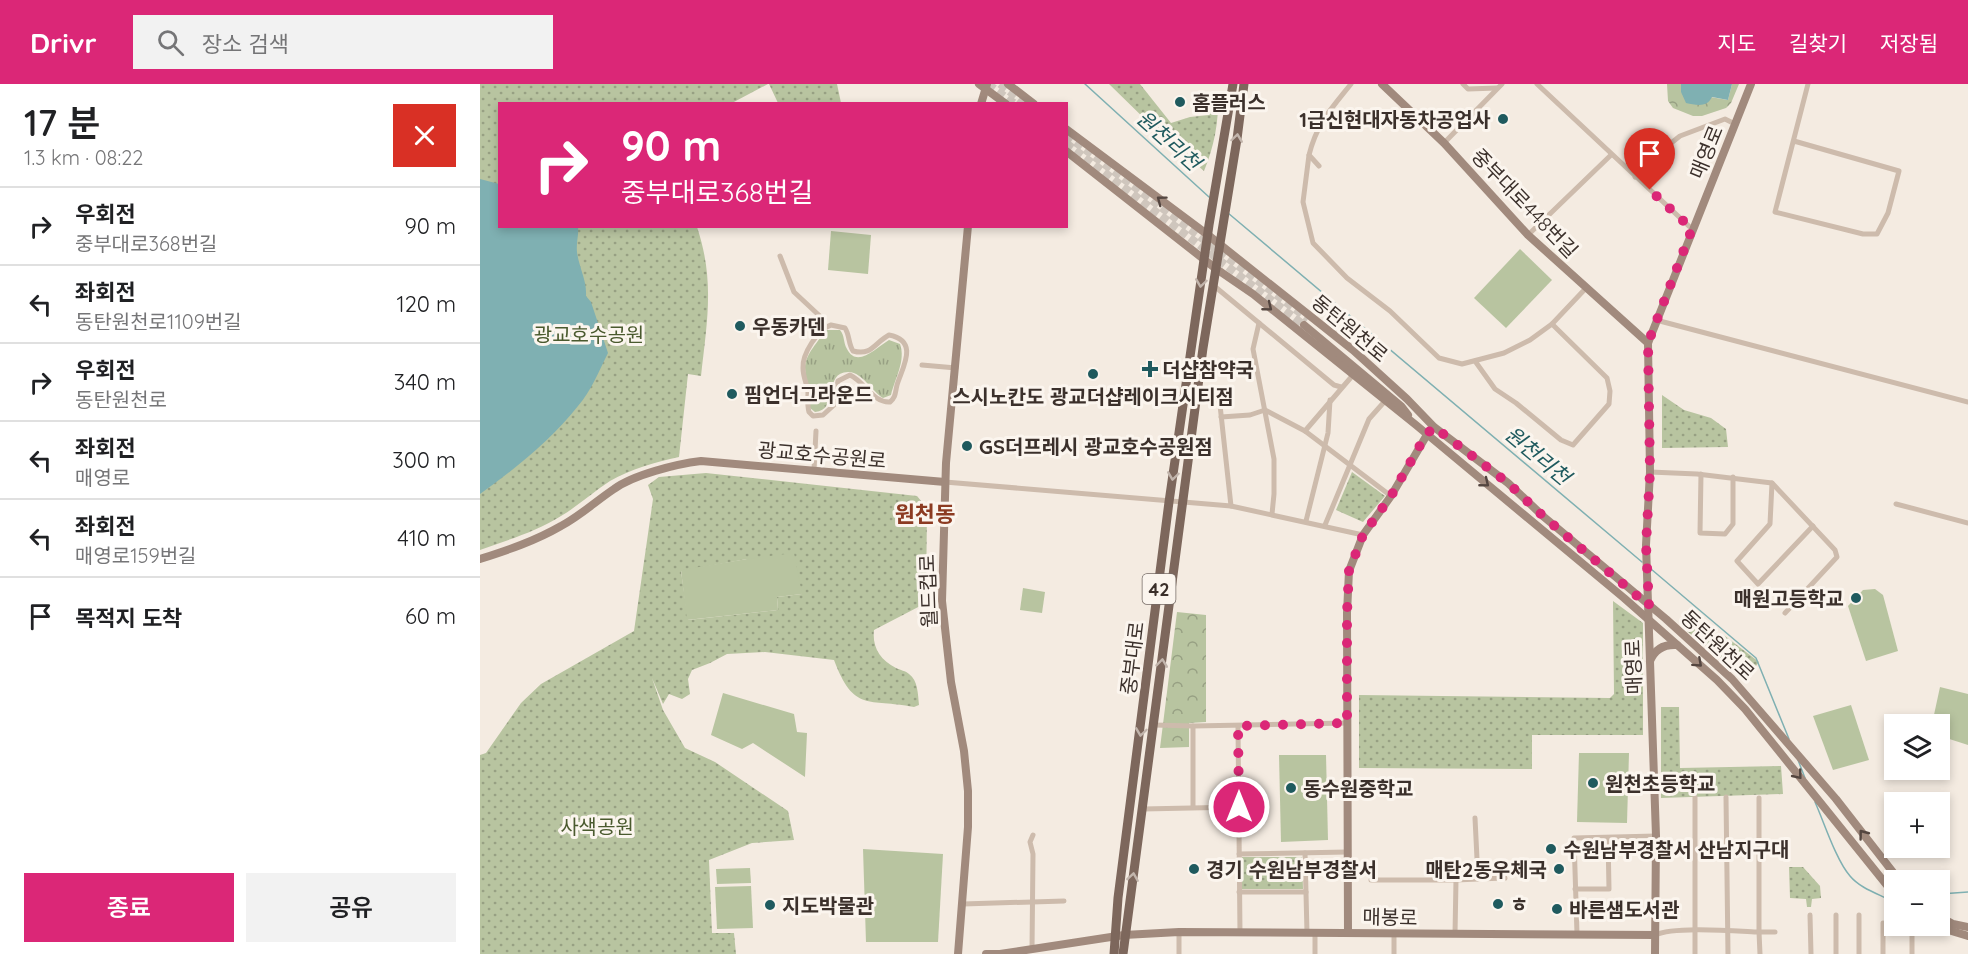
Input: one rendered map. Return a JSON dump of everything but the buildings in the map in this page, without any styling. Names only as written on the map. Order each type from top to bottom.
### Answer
[{"type":"main road","name":"중부대로","points":[[1123,954],[1119,936],[1118,898],[1169,502],[1209,225],[1233,84]]},
{"type":"main road","name":"42","points":[[1220,241],[1244,84]]},
{"type":"main road","name":"중부대로","points":[[1114,954],[1129,900],[1143,808],[1198,386],[1220,241]]},
{"type":"main road","points":[[1118,898],[1129,900]]},
{"type":"street","points":[[1008,84],[1031,102]]},
{"type":"street","points":[[1351,84],[1324,118],[1314,136],[1303,202],[1312,243],[1347,278],[1390,311],[1439,358],[1462,364],[1504,353],[1530,340],[1552,324],[1587,287]]},
{"type":"street","name":"중부대로448번길","points":[[1382,84],[1444,143],[1528,235],[1648,343]]},
{"type":"street","points":[[1463,84],[1468,89],[1499,86]]},
{"type":"street","points":[[1537,84],[1692,229]]},
{"type":"street","name":"매영로","points":[[1655,954],[1656,836],[1646,545],[1650,472],[1648,343],[1751,84]]},
{"type":"street","points":[[1794,141],[1899,171],[1888,213],[1877,234],[1863,234],[1775,212],[1808,84]]},
{"type":"street","points":[[981,102],[984,85]]},
{"type":"street","points":[[984,85],[1004,102]]},
{"type":"street","points":[[1444,143],[1499,86]]},
{"type":"street","points":[[1635,177],[1680,136],[1725,119],[1735,124]]},
{"type":"street","name":"동탄원천로","points":[[1068,130],[1208,235],[1220,241],[1353,350],[1434,427],[1508,483],[1544,517],[1666,619],[1732,679],[1755,704],[1836,799],[1891,870]]},
{"type":"street","name":"동탄원천로","points":[[1068,153],[1204,260],[1253,294],[1608,585],[1677,645],[1733,696],[1884,881]]},
{"type":"street","points":[[1528,235],[1611,154]]},
{"type":"street","points":[[1310,155],[1319,166]]},
{"type":"street","name":"월드컵로","points":[[958,954],[968,827],[968,791],[964,751],[951,682],[942,601],[945,482],[968,228]]},
{"type":"street","points":[[780,256],[794,292],[823,319],[825,327],[804,359],[809,412],[813,416],[823,415],[834,405],[838,381],[850,375],[879,401],[890,402],[895,397],[897,384],[905,369],[907,351],[904,343],[897,337],[889,335],[868,352],[861,353],[853,351],[849,345],[850,335],[845,328],[831,325],[825,327]]},
{"type":"street","points":[[1212,284],[1334,385],[1341,387]]},
{"type":"street","points":[[1656,320],[1968,402]]},
{"type":"street","points":[[1348,933],[1347,613],[1349,571],[1363,535],[1391,496],[1426,435],[1434,427],[1306,322],[1401,406],[1426,435]]},
{"type":"street","points":[[1259,323],[1253,349],[1274,459],[1275,494],[1272,514]]},
{"type":"street","points":[[1475,362],[1495,389],[1561,440],[1573,446],[1609,404],[1610,391],[1607,378],[1552,324]]},
{"type":"street","points":[[922,365],[956,368]]},
{"type":"street","points":[[1305,431],[1353,375]]},
{"type":"street","points":[[1198,386],[1217,396],[1231,506]]},
{"type":"street","points":[[1306,521],[1328,433],[1330,400]]},
{"type":"street","points":[[1325,525],[1369,419],[1385,401]]},
{"type":"street","points":[[1221,417],[1250,415],[1265,410],[1305,431],[1391,496]]},
{"type":"street","points":[[814,470],[816,431]]},
{"type":"street","name":"광교호수공원로","points":[[480,559],[530,542],[574,518],[616,487],[656,470],[701,461],[1231,506],[1363,535]]},
{"type":"street","points":[[1650,472],[1701,474],[1772,483],[1836,550],[1837,557],[1785,613]]},
{"type":"street","points":[[1701,474],[1700,534],[1725,534],[1733,524],[1733,477]]},
{"type":"street","points":[[1772,483],[1770,524],[1737,561],[1758,584],[1813,526]]},
{"type":"street","points":[[1896,504],[1968,523]]},
{"type":"street","points":[[1649,661],[1659,649],[1667,645],[1677,645]]},
{"type":"street","points":[[1154,725],[1238,726],[1347,723]]},
{"type":"street","points":[[1193,726],[1193,807]]},
{"type":"street","points":[[1238,726],[1240,933]]},
{"type":"street","points":[[1695,797],[1695,954]]},
{"type":"street","points":[[1726,797],[1728,954]]},
{"type":"street","points":[[1759,798],[1760,954]]},
{"type":"street","points":[[1143,808],[1239,807]]},
{"type":"street","points":[[1475,818],[1478,879]]},
{"type":"street","points":[[1032,949],[1034,902],[1033,855],[1030,842],[1033,835]]},
{"type":"street","points":[[1576,934],[1574,838],[1656,836]]},
{"type":"street","points":[[1575,889],[1609,889],[1608,838]]},
{"type":"street","points":[[1239,854],[1347,852]]},
{"type":"street","points":[[1305,853],[1306,892],[1315,954]]},
{"type":"street","points":[[1371,880],[1506,878]]},
{"type":"street","points":[[1455,934],[1456,879]]},
{"type":"street","points":[[1239,892],[1306,892]]},
{"type":"street","points":[[963,903],[1064,901]]},
{"type":"street","points":[[1810,915],[1811,954]]},
{"type":"street","points":[[1836,915],[1836,954]]},
{"type":"street","points":[[1859,915],[1859,954]]},
{"type":"street","points":[[1950,922],[1968,927]]},
{"type":"street","points":[[1883,923],[1883,954]]},
{"type":"street","points":[[1655,935],[1661,932],[1695,931],[1776,932]]},
{"type":"street","points":[[1950,931],[1968,936]]},
{"type":"street","points":[[1179,932],[1179,954]]},
{"type":"street","name":"매봉로","points":[[986,954],[1119,936],[1179,932],[1655,935]]},
{"type":"street","points":[[1394,933],[1394,954]]},
{"type":"street","points":[[1912,936],[1912,954]]},
{"type":"green space","name":"광교호수공원","points":[[480,84],[768,84],[734,102],[498,102],[498,228],[697,228],[706,265],[708,301],[701,376],[688,374],[679,457],[643,466],[618,477],[542,527],[480,550]]},
{"type":"green space","points":[[769,84],[837,84],[841,102],[778,102]]},
{"type":"green space","points":[[1109,84],[1140,84],[1171,123],[1190,117],[1209,115],[1214,98],[1218,95],[1215,134],[1204,171],[1153,127]]},
{"type":"green space","points":[[1667,84],[1681,84],[1681,92],[1728,100],[1732,84],[1739,84],[1731,103],[1726,108],[1702,116],[1693,116],[1673,108],[1668,101]]},
{"type":"green space","points":[[831,231],[871,235],[868,274],[828,270]]},
{"type":"green space","points":[[1520,249],[1552,280],[1506,328],[1474,298]]},
{"type":"green space","points":[[826,330],[840,330],[847,349],[851,355],[856,357],[867,355],[889,340],[900,344],[901,363],[891,395],[883,398],[854,373],[841,373],[833,383],[830,398],[823,410],[815,412],[810,408],[806,363]]},
{"type":"green space","points":[[1662,395],[1684,410],[1711,418],[1726,429],[1728,447],[1662,448]]},
{"type":"green space","points":[[1352,472],[1385,496],[1363,522],[1336,510]]},
{"type":"green space","name":"사색공원","points":[[706,473],[917,496],[927,508],[926,601],[874,630],[874,642],[881,657],[890,665],[912,677],[917,688],[919,705],[914,707],[874,702],[856,696],[841,677],[834,660],[765,652],[727,654],[692,670],[688,679],[690,694],[682,699],[669,694],[663,704],[652,678],[663,710],[685,748],[715,762],[788,811],[794,840],[752,843],[709,860],[712,933],[734,933],[736,954],[480,954],[480,755],[486,753],[521,703],[541,684],[634,631],[653,499],[648,485],[659,477]],"holes":[[[747,559],[802,594],[777,597],[778,610],[688,620],[681,571]]]},
{"type":"green space","points":[[794,553],[802,594],[777,597],[778,610],[687,620],[681,570]]},
{"type":"green space","points":[[1023,588],[1045,592],[1042,613],[1020,610]]},
{"type":"green space","points":[[1875,589],[1883,595],[1898,651],[1866,661],[1848,606],[1863,590]]},
{"type":"green space","points":[[1613,601],[1643,623],[1643,735],[1532,735],[1532,769],[1359,768],[1359,695],[1610,698],[1614,694]]},
{"type":"green space","points":[[1177,612],[1206,615],[1206,722],[1189,723],[1189,747],[1160,748]]},
{"type":"green space","points":[[1681,619],[1725,636],[1759,662],[1746,679],[1682,627]]},
{"type":"green space","points":[[1940,687],[1968,694],[1968,745],[1950,739],[1950,714],[1934,714]]},
{"type":"green space","points":[[723,693],[794,714],[797,732],[807,733],[805,777],[753,743],[742,749],[711,735]]},
{"type":"green space","points":[[1851,705],[1869,760],[1833,770],[1813,716]]},
{"type":"green space","points":[[1661,707],[1679,707],[1680,768],[1781,766],[1783,794],[1661,798]]},
{"type":"green space","points":[[1579,753],[1629,753],[1627,823],[1577,822]]},
{"type":"green space","points":[[1279,755],[1326,755],[1328,840],[1281,842]]},
{"type":"green space","points":[[863,849],[943,854],[938,942],[866,942]]},
{"type":"green space","points":[[1242,857],[1302,857],[1303,889],[1242,889]]},
{"type":"green space","points":[[1789,867],[1803,867],[1820,886],[1821,898],[1812,899],[1811,907],[1807,907],[1806,899],[1790,898]]},
{"type":"green space","points":[[750,868],[751,883],[717,884],[716,869]]},
{"type":"green space","points":[[751,886],[753,928],[717,929],[715,887]]},
{"type":"water","points":[[1681,84],[1732,84],[1728,100],[1712,97],[1707,103],[1697,105],[1686,103],[1681,92]]},
{"type":"water","points":[[480,179],[498,184],[498,228],[578,228],[577,252],[586,296],[591,302],[608,353],[587,394],[567,419],[532,453],[480,494]]},
{"type":"waterway","name":"원천리천","points":[[1085,84],[1209,197]]},
{"type":"waterway","name":"원천리천","points":[[1228,213],[1642,562]]},
{"type":"waterway","name":"원천리천","points":[[1651,569],[1756,658],[1789,739]]},
{"type":"waterway","name":"원천리천","points":[[1798,760],[1805,778]]},
{"type":"waterway","name":"원천리천","points":[[1815,802],[1835,851],[1850,876],[1858,884],[1884,897]]},
{"type":"waterway","name":"원천리천","points":[[1950,893],[1968,892]]},
{"type":"tunnel","points":[[988,84],[1012,102]]},
{"type":"tunnel","points":[[1000,84],[1022,102]]},
{"type":"tunnel","points":[[1068,137],[1308,319]]},
{"type":"tunnel","points":[[1068,145],[1304,325]]},
{"type":"place","name":"홈플러스","points":[[1180,102]]},
{"type":"place","name":"1급신현대자동차공업사","points":[[1503,119]]},
{"type":"place","name":"우동카덴","points":[[740,326]]},
{"type":"place","name":"더샵참약국","points":[[1150,369]]},
{"type":"place","name":"스시노칸도 광교더샵레이크시티점","points":[[1093,374]]},
{"type":"place","name":"핌언더그라운드","points":[[732,394]]},
{"type":"place","name":"GS더프레시 광교호수공원점","points":[[967,446]]},
{"type":"place","name":"매원고등학교","points":[[1856,598]]},
{"type":"place","name":"원천초등학교","points":[[1593,783]]},
{"type":"place","name":"동수원중학교","points":[[1291,788]]},
{"type":"place","name":"수원남부경찰서 산남지구대","points":[[1551,849]]},
{"type":"place","name":"경기 수원남부경찰서","points":[[1194,869]]},
{"type":"place","name":"매탄2동우체국","points":[[1559,869]]},
{"type":"place","name":"ㅎ","points":[[1498,904]]},
{"type":"place","name":"지도박물관","points":[[770,905]]},
{"type":"place","name":"바른샘도서관","points":[[1557,909]]},
{"type":"district","name":"원천동","points":[[925,514]]},
{"type":"route","points":[[1239,807],[1238,726],[1347,723],[1349,571],[1363,535],[1391,496],[1426,435],[1434,427],[1508,483],[1544,517],[1649,606],[1646,545],[1650,472],[1648,343],[1692,229],[1650,190]]}]
